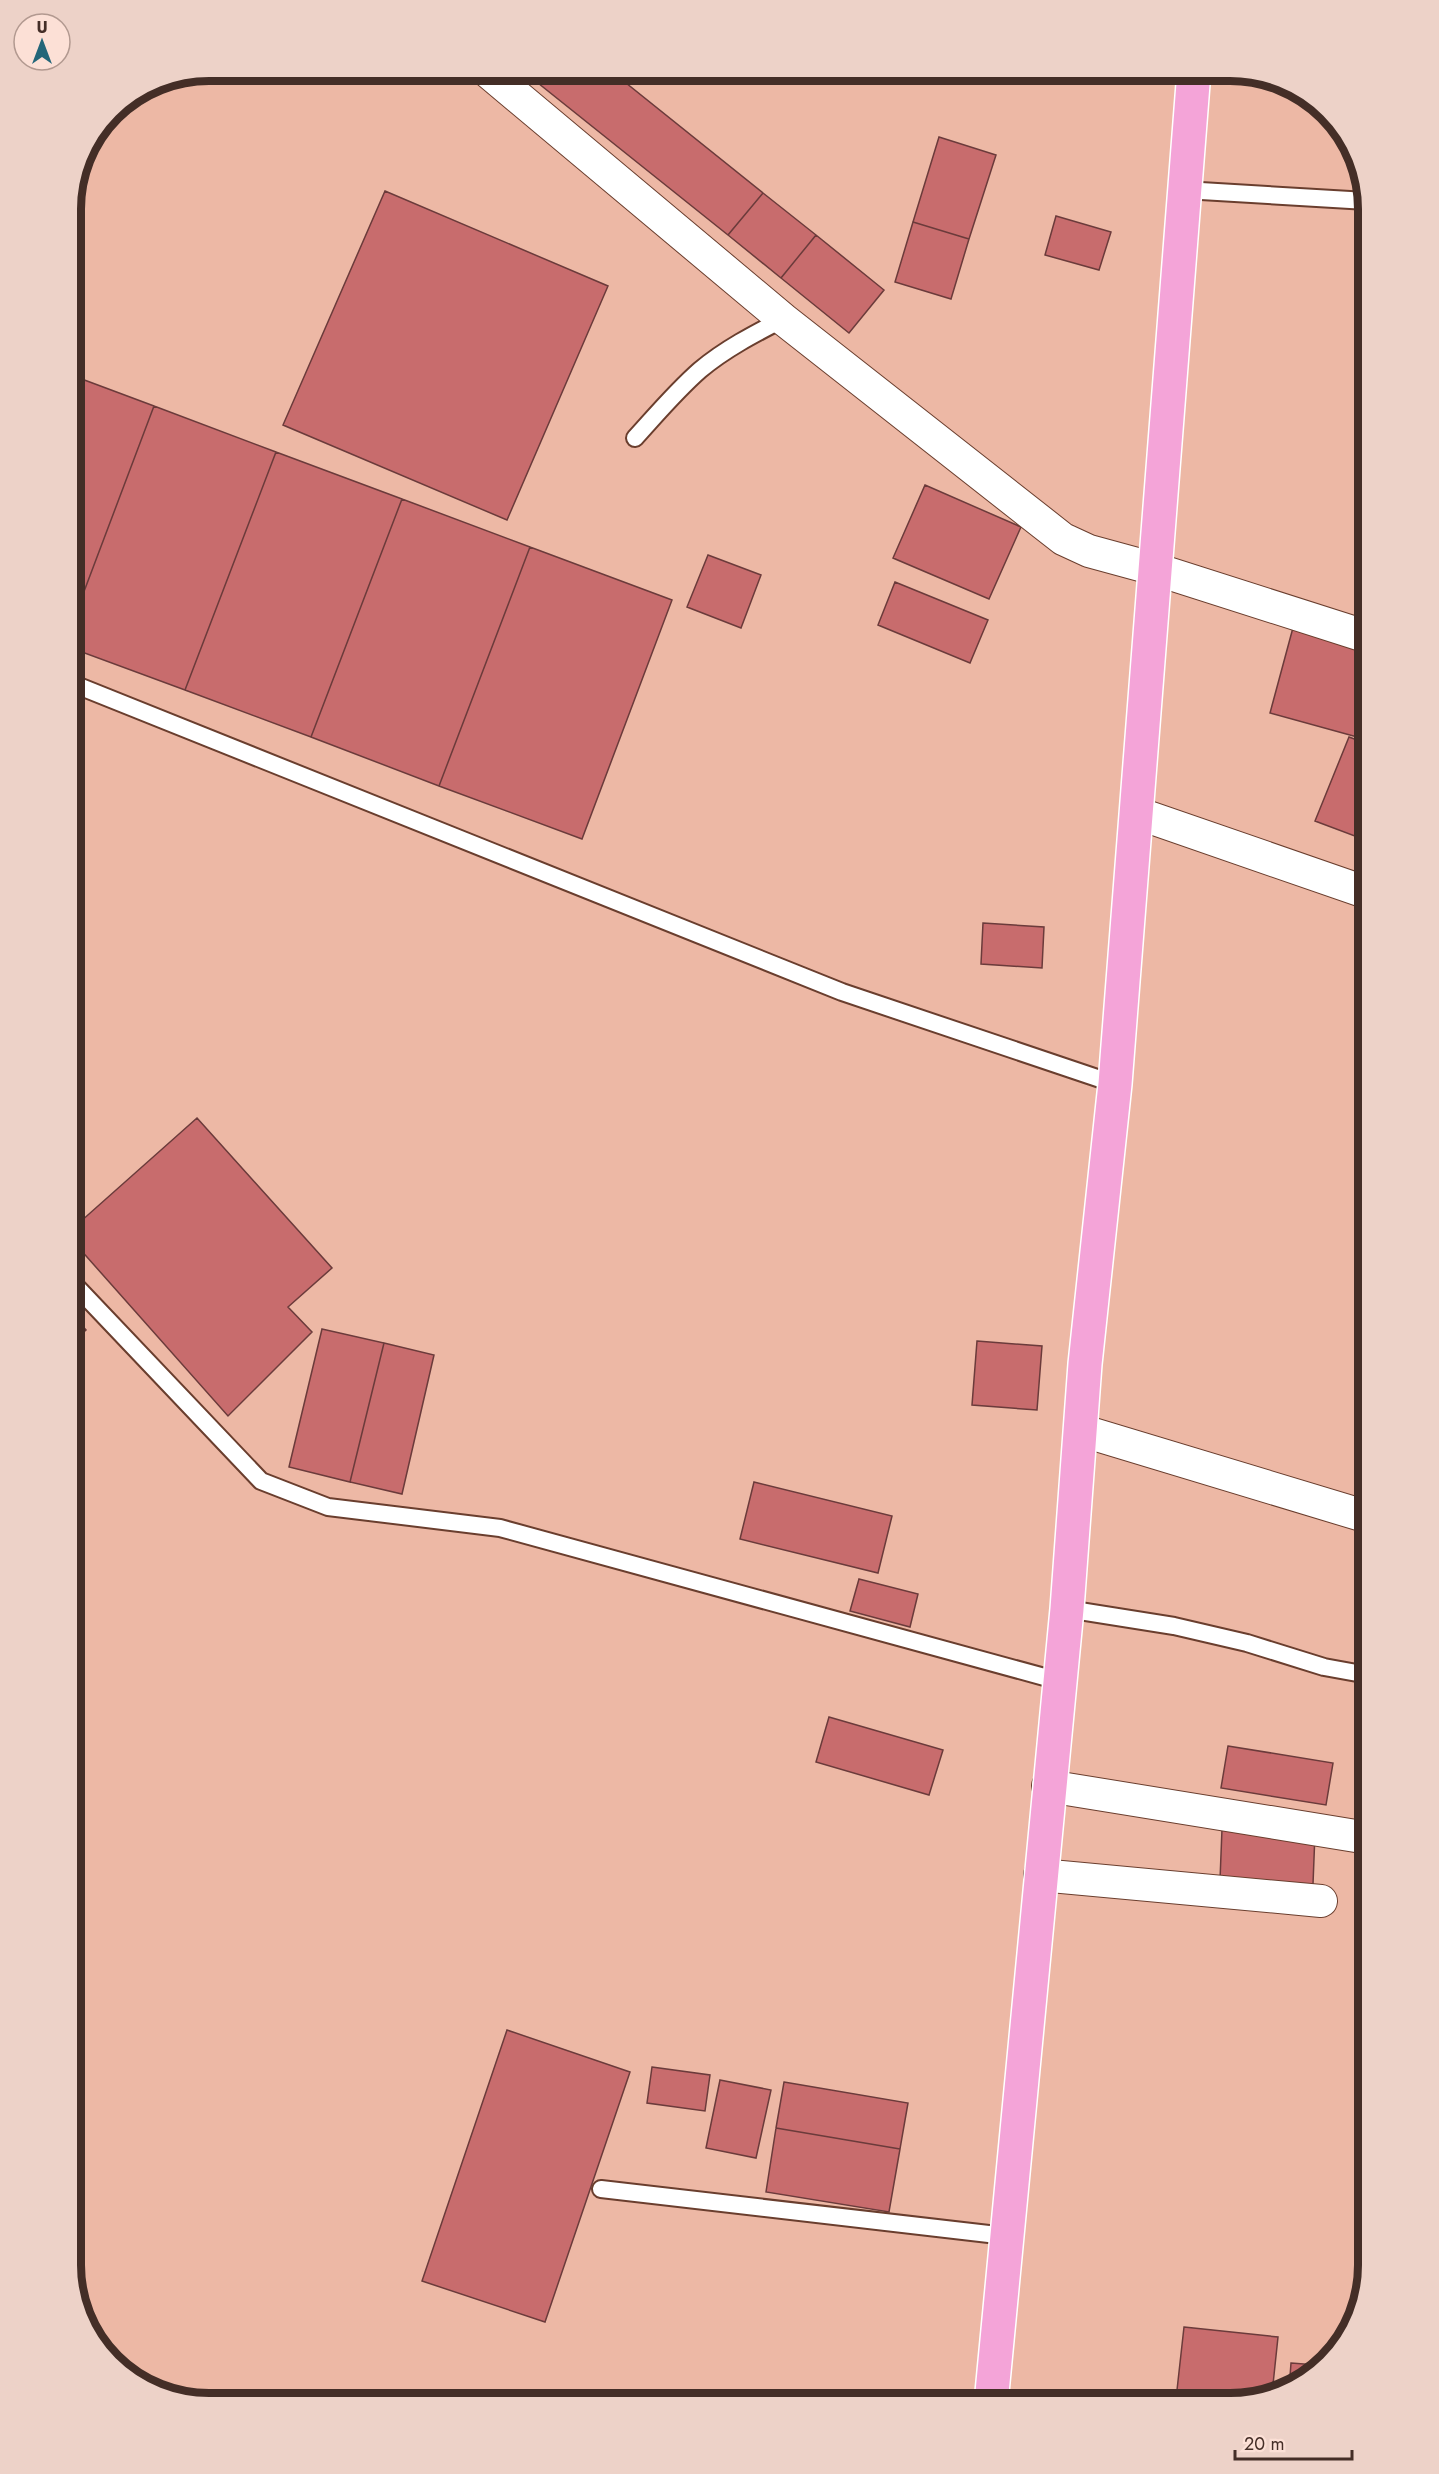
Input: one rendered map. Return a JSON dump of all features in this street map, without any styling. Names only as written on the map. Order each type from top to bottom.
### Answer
[{"type":"highway","points":[[992,2393],[1048,1786],[1067,1609],[1085,1364],[1115,1084],[1193,81]]},
{"type":"street","points":[[499,81],[783,319],[1063,539],[1098,554],[1155,569],[1358,634]]},
{"type":"street","points":[[1137,813],[1358,890]]},
{"type":"street","points":[[1080,1430],[1358,1514]]},
{"type":"street","points":[[1048,1786],[1358,1836]]},
{"type":"street","points":[[1040,1875],[1321,1901]]},
{"type":"lane","points":[[1184,190],[1357,200]]},
{"type":"lane","points":[[635,438],[667,401],[700,370],[741,341],[783,319]]},
{"type":"lane","points":[[81,686],[842,992],[1115,1084]]},
{"type":"lane","points":[[81,1292],[261,1481],[328,1507],[500,1528],[1059,1681]]},
{"type":"lane","points":[[1067,1609],[1174,1626],[1247,1644],[1324,1667],[1358,1673]]},
{"type":"lane","points":[[601,2189],[1006,2236]]},
{"type":"building","points":[[536,81],[623,81],[763,193],[728,235]]},
{"type":"building","points":[[939,137],[996,155],[969,239],[913,222]]},
{"type":"building","points":[[385,191],[608,286],[507,520],[283,425]]},
{"type":"building","points":[[763,193],[816,235],[781,278],[728,235]]},
{"type":"building","points":[[1056,216],[1111,232],[1099,270],[1045,255]]},
{"type":"building","points":[[913,222],[969,239],[951,299],[895,282]]},
{"type":"building","points":[[816,235],[884,290],[849,333],[781,278]]},
{"type":"building","points":[[81,379],[154,406],[81,599]]},
{"type":"building","points":[[154,406],[276,452],[185,690],[81,652],[81,599]]},
{"type":"building","points":[[276,452],[402,499],[311,737],[185,690]]},
{"type":"building","points":[[925,485],[1021,527],[989,599],[893,558]]},
{"type":"building","points":[[402,499],[530,547],[439,786],[311,737]]},
{"type":"building","points":[[530,547],[672,600],[582,839],[439,786]]},
{"type":"building","points":[[708,555],[761,575],[741,628],[687,607]]},
{"type":"building","points":[[895,582],[988,620],[970,663],[878,625]]},
{"type":"building","points":[[1294,624],[1358,640],[1358,737],[1270,713]]},
{"type":"building","points":[[1349,737],[1358,740],[1358,837],[1315,821]]},
{"type":"building","points":[[983,923],[1044,927],[1042,968],[981,964]]},
{"type":"building","points":[[197,1118],[332,1268],[288,1307],[312,1332],[228,1416],[81,1250],[81,1221]]},
{"type":"building","points":[[81,1324],[86,1330],[81,1335]]},
{"type":"building","points":[[322,1329],[384,1343],[350,1482],[289,1467]]},
{"type":"building","points":[[977,1341],[1042,1346],[1037,1410],[972,1405]]},
{"type":"building","points":[[384,1343],[434,1355],[402,1494],[350,1482]]},
{"type":"building","points":[[754,1482],[892,1516],[878,1573],[740,1539]]},
{"type":"building","points":[[859,1579],[918,1594],[910,1627],[850,1611]]},
{"type":"building","points":[[829,1717],[943,1750],[929,1795],[816,1762]]},
{"type":"building","points":[[1228,1746],[1333,1763],[1326,1805],[1221,1788]]},
{"type":"building","points":[[1222,1829],[1315,1833],[1313,1884],[1220,1880]]},
{"type":"building","points":[[507,2030],[630,2072],[545,2322],[422,2281]]},
{"type":"building","points":[[652,2067],[710,2075],[705,2111],[647,2103]]},
{"type":"building","points":[[720,2080],[771,2090],[756,2158],[706,2148]]},
{"type":"building","points":[[784,2082],[908,2103],[900,2149],[776,2128]]},
{"type":"building","points":[[776,2128],[900,2149],[889,2212],[766,2192]]},
{"type":"building","points":[[1184,2327],[1278,2337],[1273,2385],[1247,2392],[1177,2393]]},
{"type":"building","points":[[1291,2363],[1310,2364],[1301,2371],[1290,2378]]}]
